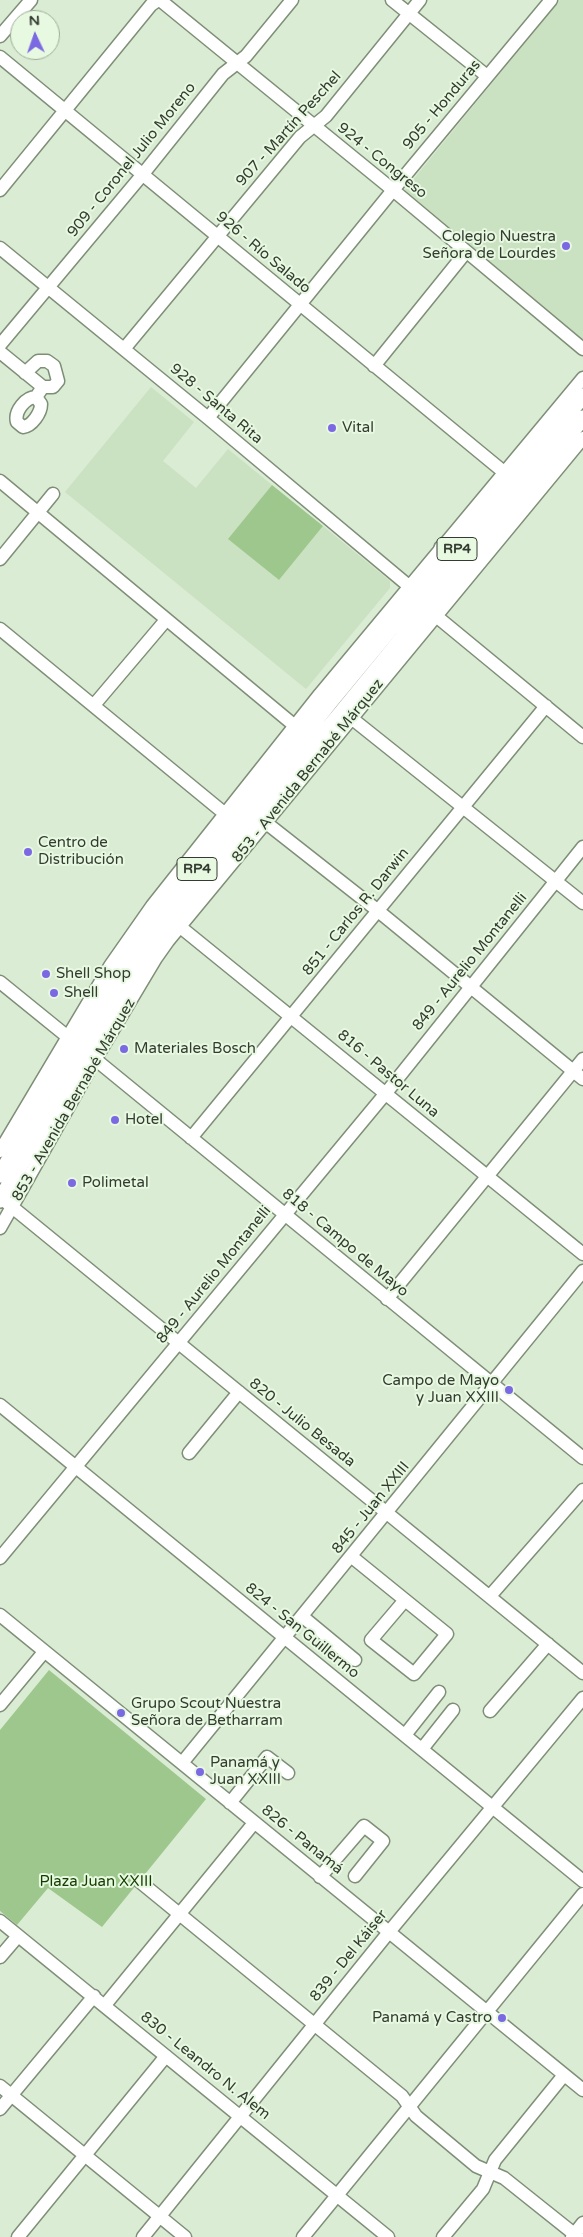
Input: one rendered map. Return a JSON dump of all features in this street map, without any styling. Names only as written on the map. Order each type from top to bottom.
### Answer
[{"type":"main road","name":"853 - Avenida Bernabé Márquez","points":[[5,1202],[82,1048],[133,953],[153,925],[336,706],[472,530],[583,396]]},
{"type":"main road","name":"853 - Avenida Bernabé Márquez","points":[[0,1175],[82,1048],[145,957],[261,818],[336,706],[431,612],[583,418]]},
{"type":"main road","points":[[442,548],[472,530]]},
{"type":"main road","points":[[130,937],[153,925]]},
{"type":"street","points":[[0,36],[31,0]]},
{"type":"street","points":[[0,190],[151,5],[159,0]]},
{"type":"street","name":"924 - Congreso","points":[[159,0],[393,190],[583,349]]},
{"type":"street","name":"909 - Coronel Julio Moreno","points":[[0,345],[143,174],[222,74],[246,56],[292,0]]},
{"type":"street","points":[[392,0],[487,76]]},
{"type":"street","name":"907 - Martín Peschel","points":[[124,349],[300,137],[326,116],[420,0]]},
{"type":"street","name":"905 - Honduras","points":[[208,418],[550,0]]},
{"type":"street","name":"926 - Río Salado","points":[[0,57],[505,473]]},
{"type":"street","name":"928 - Santa Rita","points":[[0,248],[208,418],[410,587]]},
{"type":"street","points":[[374,366],[466,252]]},
{"type":"street","points":[[0,352],[25,373],[40,392],[53,387],[58,381],[57,370],[51,363],[38,361],[25,373]]},
{"type":"street","name":"853 - Avenida Bernabé Márquez","points":[[0,1150],[82,1048],[130,937],[224,813],[295,726],[336,706],[410,587],[583,378]]},
{"type":"street","name":"853 - Avenida Bernabé Márquez","points":[[431,612],[583,438]]},
{"type":"street","points":[[0,481],[295,726]]},
{"type":"street","points":[[0,559],[53,494]]},
{"type":"street","points":[[431,612],[583,737]]},
{"type":"street","points":[[94,704],[166,620]]},
{"type":"street","points":[[0,629],[94,704],[224,813]]},
{"type":"street","points":[[336,706],[464,806],[583,903]]},
{"type":"street","name":"851 - Carlos R. Darwin","points":[[191,1138],[546,706]]},
{"type":"street","points":[[261,818],[378,910],[578,1075]]},
{"type":"street","name":"849 - Aurelio Montanelli","points":[[0,1558],[386,1093],[583,847]]},
{"type":"street","name":"816 - Pastor Luna","points":[[175,923],[583,1254]]},
{"type":"street","name":"818 - Campo de Mayo","points":[[0,982],[583,1458]]},
{"type":"street","points":[[387,1299],[488,1177],[578,1075],[583,1059]]},
{"type":"street","name":"853 - Avenida Bernabé Márquez","points":[[0,1228],[5,1202]]},
{"type":"street","name":"820 - Julio Besada","points":[[5,1202],[583,1673]]},
{"type":"street","name":"845 - Juan XXIII","points":[[182,1763],[352,1557],[583,1271]]},
{"type":"street","points":[[189,1453],[239,1392]]},
{"type":"street","name":"824 - San Guillermo","points":[[0,1405],[583,1881]]},
{"type":"street","points":[[490,1596],[583,1490]]},
{"type":"street","points":[[352,1557],[447,1634],[414,1674],[371,1640],[405,1600]]},
{"type":"street","name":"826 - Panamá","points":[[0,1615],[583,2090]]},
{"type":"street","points":[[303,1617],[355,1660]]},
{"type":"street","points":[[490,1711],[548,1644]]},
{"type":"street","points":[[0,1705],[44,1652]]},
{"type":"street","points":[[405,1735],[439,1692]]},
{"type":"street","name":"839 - Del Káiser","points":[[143,2237],[389,1932],[583,1698]]},
{"type":"street","points":[[422,1749],[453,1710]]},
{"type":"street","points":[[230,1803],[267,1756],[288,1773]]},
{"type":"street","points":[[105,2005],[254,1823]]},
{"type":"street","points":[[320,1877],[364,1826],[383,1841],[355,1876]]},
{"type":"street","points":[[138,1881],[402,2096],[416,2116],[476,2166],[504,2178],[575,2236],[583,2223]]},
{"type":"street","points":[[303,2237],[583,1894]]},
{"type":"street","name":"830 - Leandro N. Alem","points":[[0,1921],[388,2237]]},
{"type":"street","points":[[0,1957],[18,1936]]},
{"type":"street","points":[[0,2109],[94,1996]]},
{"type":"street","points":[[18,2237],[166,2056]]},
{"type":"street","points":[[443,2237],[484,2190],[495,2160],[564,2076]]},
{"type":"street","points":[[0,2086],[185,2237]]},
{"type":"shaded area","points":[[560,0],[583,0],[583,345],[403,192]]},
{"type":"shaded area","points":[[151,387],[194,422],[163,461],[196,488],[228,449],[272,485],[229,539],[279,580],[323,526],[390,581],[390,588],[306,689],[65,492]]},
{"type":"green space","points":[[272,485],[323,526],[279,580],[228,539]]},
{"type":"green space","name":"Plaza Juan XXIII","points":[[49,1670],[206,1799],[102,1927],[48,1888],[17,1925],[0,1911],[0,1730]]},
{"type":"place","name":"Colegio Nuestra Señora de Lourdes","points":[[566,246]]},
{"type":"place","name":"Vital","points":[[332,428]]},
{"type":"place","name":"Centro de Distribución","points":[[28,852]]},
{"type":"place","name":"Shell Shop","points":[[46,974]]},
{"type":"place","name":"Shell","points":[[54,993]]},
{"type":"place","name":"Materiales Bosch","points":[[124,1049]]},
{"type":"place","name":"Hotel","points":[[115,1120]]},
{"type":"place","name":"Polimetal","points":[[72,1183]]},
{"type":"place","name":"Campo de Mayo y Juan XXIII","points":[[509,1390]]},
{"type":"place","name":"Grupo Scout Nuestra Señora de Betharram","points":[[121,1713]]},
{"type":"place","name":"Panamá y Juan XXIII","points":[[200,1772]]},
{"type":"place","name":"Panamá y Castro","points":[[502,2018]]}]
